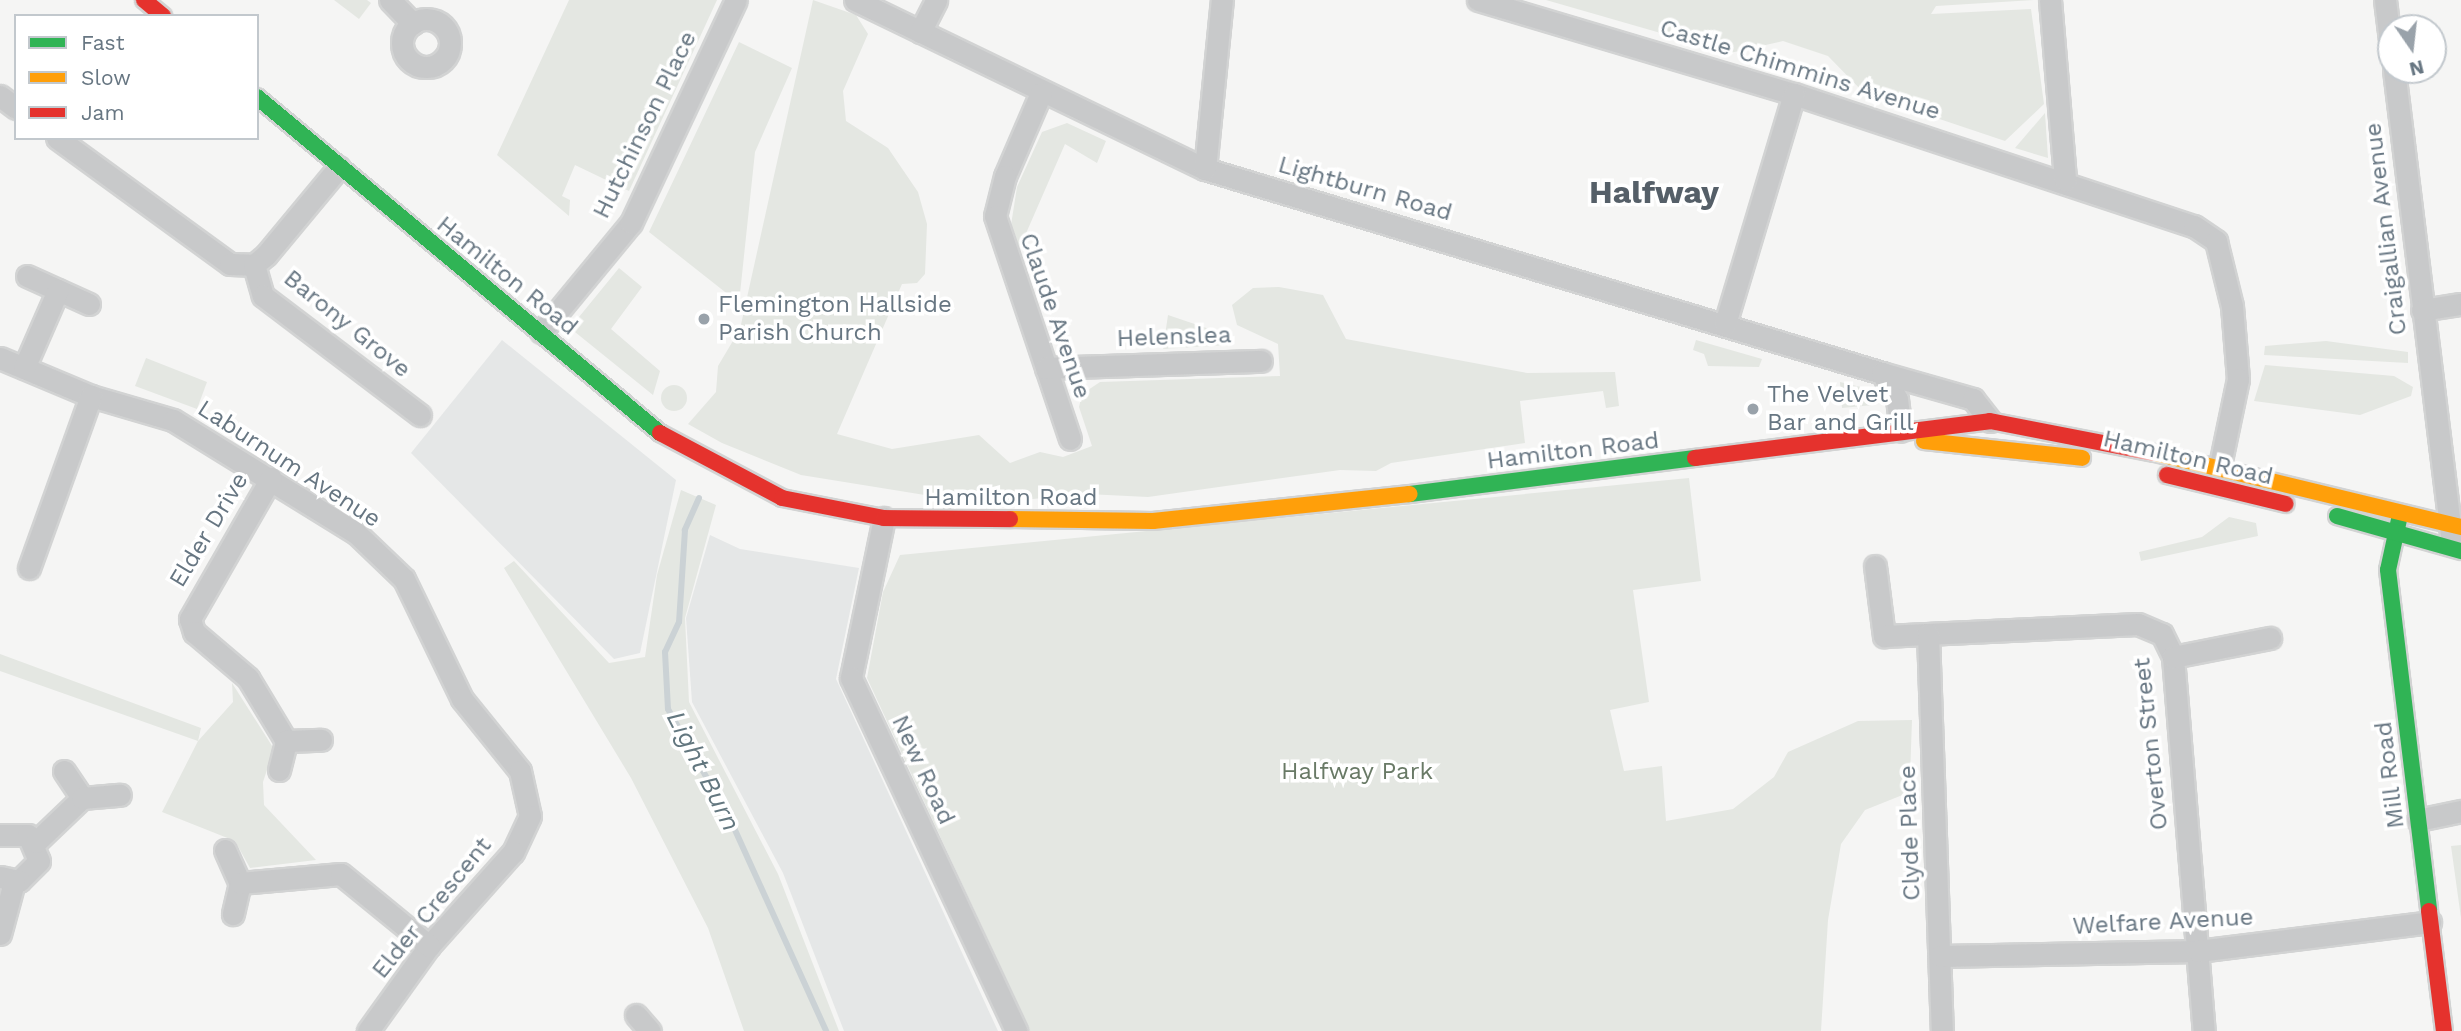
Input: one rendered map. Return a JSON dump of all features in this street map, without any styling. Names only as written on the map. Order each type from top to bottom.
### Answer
[{"type":"main road","points":[[144,0],[161,14]]},
{"type":"main road","name":"Hamilton Road","points":[[259,99],[677,446],[718,470],[782,498],[884,518],[1153,521],[1260,513],[1990,421],[2220,465],[2400,514],[2457,526]]},
{"type":"main road","name":"Hamilton Road","points":[[1901,431],[1920,440],[2110,461],[2345,518],[2394,537],[2455,549]]},
{"type":"main road","name":"Mill Road","points":[[2400,514],[2388,570],[2444,1031]]},
{"type":"street","points":[[390,0],[413,24]]},
{"type":"street","name":"Hutchinson Place","points":[[541,332],[631,223],[736,0]]},
{"type":"street","name":"Lightburn Road","points":[[855,0],[1041,93],[1205,169],[1973,400],[1990,421]]},
{"type":"street","points":[[920,32],[936,0]]},
{"type":"street","points":[[1205,169],[1223,0]]},
{"type":"street","name":"Castle Chimmins Avenue","points":[[1478,0],[1794,94],[2066,180],[2194,226],[2216,241],[2232,306],[2238,379],[2220,465]]},
{"type":"street","points":[[2050,0],[2066,180]]},
{"type":"street","name":"Craigallian Avenue","points":[[2395,84],[2422,310],[2457,526],[2455,549]]},
{"type":"street","name":"Claude Avenue","points":[[1041,93],[1004,176],[995,216],[1070,439]]},
{"type":"street","points":[[1725,324],[1794,94]]},
{"type":"street","points":[[60,140],[230,264],[254,265],[339,167]]},
{"type":"street","name":"Barony Grove","points":[[254,265],[263,296],[421,415]]},
{"type":"street","points":[[26,276],[89,303]]},
{"type":"street","points":[[24,368],[58,290]]},
{"type":"street","points":[[2422,310],[2461,304]]},
{"type":"street","name":"Laburnum Avenue","points":[[0,358],[91,396],[173,420],[271,478],[356,533],[404,579],[463,699],[520,771],[530,816]]},
{"type":"street","name":"Helenslea","points":[[1046,368],[1261,361]]},
{"type":"street","points":[[1882,373],[1897,399],[1901,431]]},
{"type":"street","points":[[29,568],[91,396]]},
{"type":"street","name":"Elder Drive","points":[[271,478],[190,619],[194,632],[248,678],[286,741]]},
{"type":"street","name":"New Road","points":[[884,518],[851,678],[1016,1031]]},
{"type":"street","name":"Overton Street","points":[[1875,566],[1884,636],[2138,624],[2162,634],[2173,657],[2204,1031]]},
{"type":"street","name":"Clyde Place","points":[[1928,634],[1942,1031]]},
{"type":"street","points":[[2173,657],[2270,638]]},
{"type":"street","points":[[279,770],[286,741],[321,740]]},
{"type":"street","points":[[64,771],[82,798]]},
{"type":"street","points":[[0,934],[7,879],[35,871],[36,842],[82,798],[120,795]]},
{"type":"street","points":[[2418,820],[2461,811]]},
{"type":"street","name":"Elder Crescent","points":[[368,1031],[429,946],[513,852],[530,816]]},
{"type":"street","points":[[0,835],[19,831],[36,842]]},
{"type":"street","points":[[225,850],[240,883],[233,914]]},
{"type":"street","points":[[240,883],[341,874],[429,946]]},
{"type":"street","name":"Welfare Avenue","points":[[1940,956],[2198,951],[2430,922]]},
{"type":"shaded area","points":[[502,340],[676,480],[640,653],[614,659],[411,453]]},
{"type":"shaded area","points":[[710,535],[740,549],[859,568],[836,679],[998,1031],[844,1031],[783,873],[692,702],[686,618]]},
{"type":"green space","points":[[334,0],[367,0],[371,3],[359,19]]},
{"type":"green space","points":[[569,0],[717,0],[629,191],[575,165],[562,196],[570,200],[569,216],[497,155]]},
{"type":"green space","points":[[813,0],[856,15],[868,34],[843,91],[846,121],[888,148],[918,192],[927,224],[925,274],[917,283],[902,284],[837,434],[892,449],[979,435],[1010,463],[1040,452],[1063,457],[1092,446],[1079,407],[1082,394],[1100,382],[1280,376],[1278,344],[1237,325],[1232,305],[1253,288],[1279,287],[1323,295],[1346,339],[1527,373],[1615,372],[1619,406],[1606,408],[1603,391],[1520,401],[1525,443],[1391,463],[1376,471],[1340,470],[1148,497],[1087,494],[944,505],[931,496],[801,475],[722,443],[688,424],[716,392],[718,366],[740,329]]},
{"type":"green space","points":[[1546,0],[2034,0],[1936,6],[1931,14],[2031,9],[2044,104],[2005,141],[1865,94],[1828,56],[1783,41],[1730,53]]},
{"type":"green space","points":[[739,42],[792,68],[755,152],[739,303],[649,232]]},
{"type":"green space","points":[[2045,113],[2048,158],[2015,148]]},
{"type":"green space","points":[[1067,123],[1106,141],[1097,163],[1065,144],[1017,254],[1011,225],[1017,187],[1042,132]]},
{"type":"green space","points":[[619,268],[642,287],[611,329],[660,371],[653,395],[570,328]]},
{"type":"green space","points":[[1168,315],[1230,336],[1226,345],[1163,349]]},
{"type":"green space","points":[[1696,340],[1762,359],[1759,367],[1708,366],[1704,354],[1693,350]]},
{"type":"green space","points":[[2326,341],[2408,352],[2408,363],[2264,355],[2265,346]]},
{"type":"green space","points":[[146,358],[207,382],[197,409],[135,386]]},
{"type":"green space","points":[[2265,365],[2394,376],[2413,387],[2411,396],[2360,415],[2254,401]]},
{"type":"green space","points":[[1840,382],[1873,390],[1873,405],[1842,408]]},
{"type":"green space","points":[[674,385],[683,389],[687,398],[683,407],[674,411],[665,407],[661,398],[665,389]]},
{"type":"green space","name":"Halfway Park","points":[[1689,478],[1701,581],[1633,590],[1649,702],[1610,710],[1624,771],[1662,766],[1666,821],[1733,809],[1774,777],[1788,752],[1858,721],[1912,720],[1910,777],[1902,778],[1910,792],[1865,810],[1841,844],[1828,920],[1821,1031],[1030,1031],[867,678],[883,592],[900,555]]},
{"type":"green space","points":[[681,490],[716,505],[685,618],[689,702],[778,874],[839,1031],[744,1031],[708,928],[631,778],[504,568],[514,561],[609,663],[645,657],[657,575]]},
{"type":"green space","points":[[2229,517],[2256,523],[2258,536],[2141,561],[2139,552],[2202,537]]},
{"type":"green space","points":[[0,654],[201,728],[198,741],[0,671]]},
{"type":"green space","points":[[232,683],[274,749],[263,782],[264,805],[316,860],[250,868],[235,841],[162,812],[198,741],[233,702]]},
{"type":"green space","points":[[2461,845],[2461,918],[2451,846]]},
{"type":"waterway","name":"Light Burn","points":[[699,498],[685,530],[679,622],[665,652],[668,709],[730,819],[826,1031]]},
{"type":"traffic: fast","points":[[259,99],[660,433]]},
{"type":"traffic: fast","points":[[1410,494],[1695,458]]},
{"type":"traffic: fast","points":[[2400,515],[2388,570],[2429,911]]},
{"type":"traffic: fast","points":[[2337,516],[2461,551]]},
{"type":"traffic: slow","points":[[1924,441],[2082,458]]},
{"type":"traffic: slow","points":[[2155,453],[2461,527]]},
{"type":"traffic: slow","points":[[1010,519],[1153,521],[1410,494]]},
{"type":"traffic: jam","points":[[144,0],[161,14]]},
{"type":"traffic: jam","points":[[1695,458],[1990,421],[2155,453]]},
{"type":"traffic: jam","points":[[660,433],[782,498],[884,518],[1010,519]]},
{"type":"traffic: jam","points":[[2167,475],[2286,504]]},
{"type":"traffic: jam","points":[[2429,911],[2444,1031]]},
{"type":"place","name":"Flemington Hallside Parish Church","points":[[704,319]]},
{"type":"place","name":"The Velvet Bar and Grill","points":[[1753,409]]},
{"type":"district","name":"Halfway","points":[[1654,192]]}]
